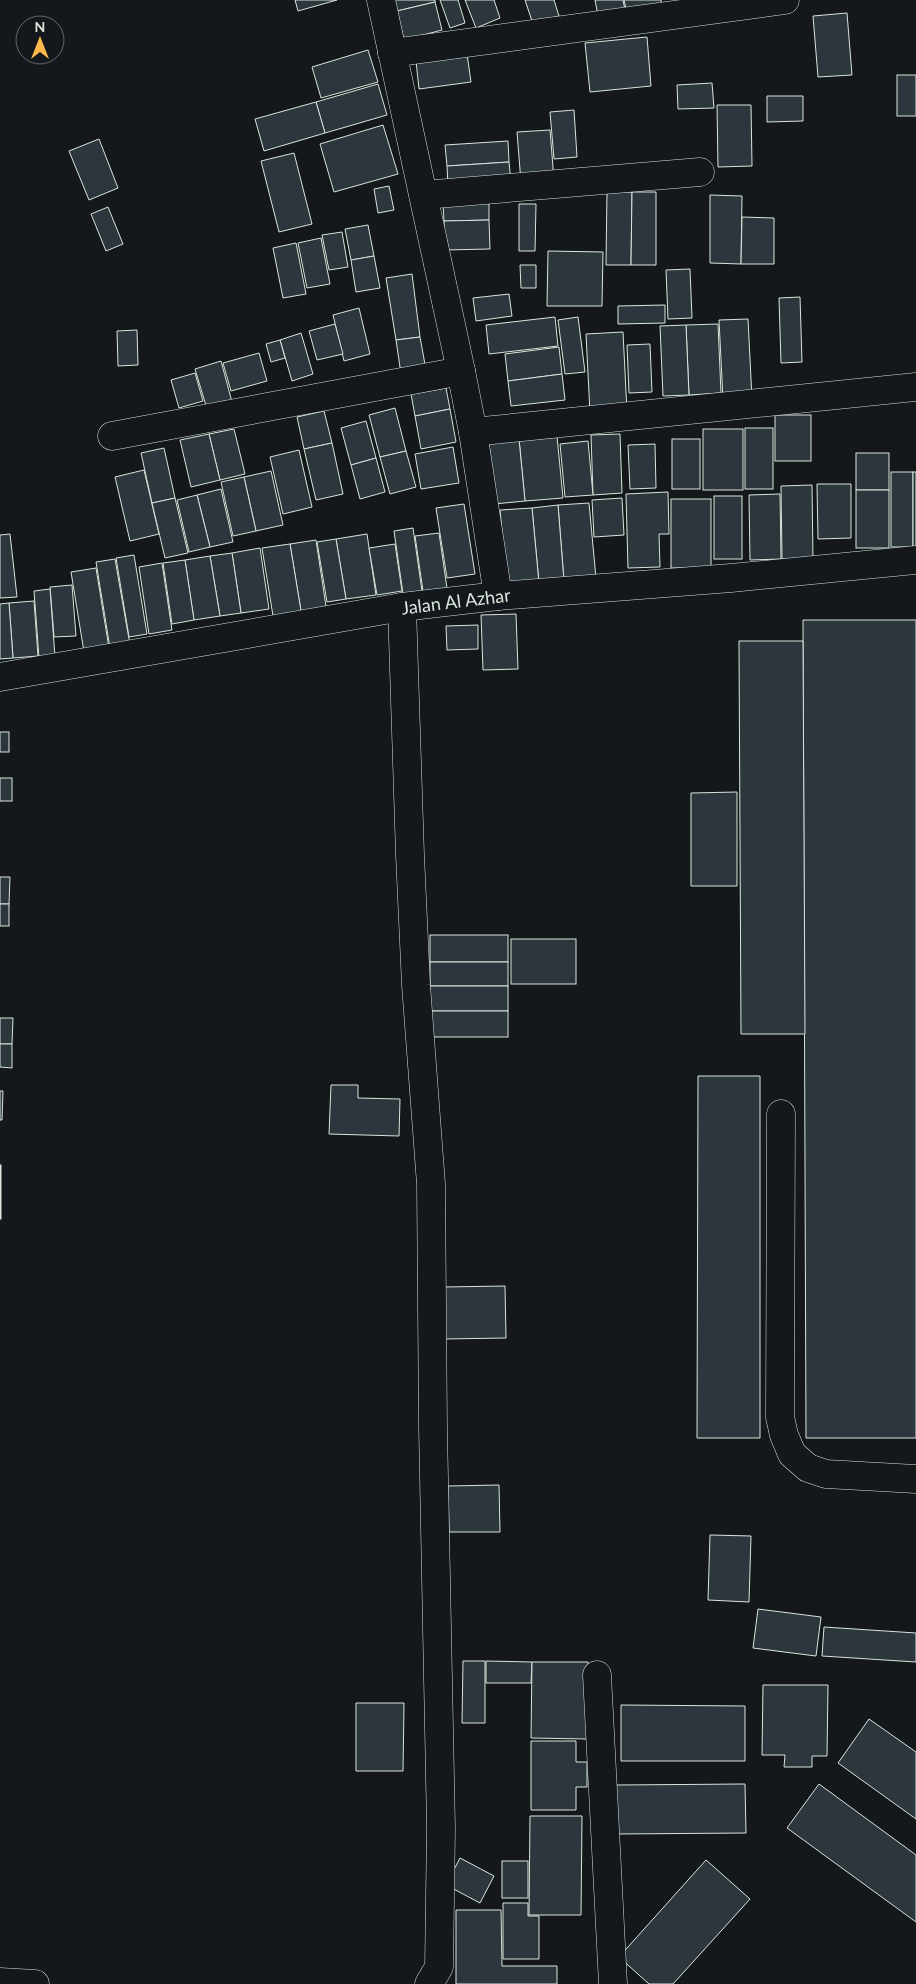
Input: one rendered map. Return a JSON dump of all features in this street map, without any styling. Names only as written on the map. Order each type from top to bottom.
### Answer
[{"type":"street","points":[[381,0],[473,432],[498,596]]},
{"type":"street","points":[[392,53],[785,0]]},
{"type":"street","points":[[424,196],[700,172]]},
{"type":"street","points":[[112,436],[461,371]]},
{"type":"street","points":[[473,432],[916,387]]},
{"type":"street","name":"Jalan Al Azhar","points":[[0,678],[402,608],[498,596],[731,578],[916,560]]},
{"type":"street","points":[[402,608],[416,985],[431,1184],[441,1828],[439,1967],[429,1984]]},
{"type":"street","points":[[781,1114],[780,1417],[784,1435],[792,1454],[808,1468],[826,1474],[916,1479]]},
{"type":"street","points":[[597,1675],[613,1984]]},
{"type":"street","points":[[0,1982],[35,1984]]},
{"type":"building","points":[[295,0],[337,0],[298,11]]},
{"type":"building","points":[[394,0],[435,0],[435,2],[397,11]]},
{"type":"building","points":[[440,0],[458,0],[465,23],[450,28]]},
{"type":"building","points":[[465,0],[494,0],[500,18],[476,28]]},
{"type":"building","points":[[525,0],[554,0],[559,16],[533,24]]},
{"type":"building","points":[[595,0],[623,0],[625,10],[598,16]]},
{"type":"building","points":[[624,0],[661,0],[663,9],[628,17]]},
{"type":"building","points":[[435,2],[442,30],[404,40],[397,11]]},
{"type":"building","points":[[847,13],[852,75],[818,77],[813,16]]},
{"type":"building","points":[[647,37],[651,86],[590,92],[585,43]]},
{"type":"building","points":[[368,50],[378,82],[321,98],[312,67]]},
{"type":"building","points":[[467,54],[471,82],[419,89],[416,61]]},
{"type":"building","points":[[897,75],[916,75],[916,116],[897,116]]},
{"type":"building","points":[[712,83],[714,108],[678,109],[677,85]]},
{"type":"building","points":[[378,84],[387,115],[325,133],[316,102]]},
{"type":"building","points":[[767,96],[803,96],[803,121],[767,122]]},
{"type":"building","points":[[316,102],[325,133],[264,151],[255,119]]},
{"type":"building","points":[[717,105],[751,105],[752,166],[718,167]]},
{"type":"building","points":[[574,110],[577,157],[554,159],[550,112]]},
{"type":"building","points":[[383,125],[398,174],[334,192],[320,144]]},
{"type":"building","points":[[550,130],[554,180],[521,182],[517,132]]},
{"type":"building","points":[[99,139],[118,188],[89,200],[69,151]]},
{"type":"building","points":[[508,141],[509,162],[447,166],[445,145]]},
{"type":"building","points":[[294,153],[312,224],[279,232],[261,161]]},
{"type":"building","points":[[509,162],[511,182],[448,186],[447,166]]},
{"type":"building","points":[[389,186],[394,210],[378,213],[374,189]]},
{"type":"building","points":[[607,191],[632,192],[631,265],[606,265]]},
{"type":"building","points":[[632,192],[656,192],[656,265],[631,265]]},
{"type":"building","points":[[710,195],[742,196],[741,264],[710,263]]},
{"type":"building","points":[[489,202],[489,220],[444,221],[443,203]]},
{"type":"building","points":[[519,204],[536,204],[535,251],[519,251]]},
{"type":"building","points":[[108,207],[123,244],[106,251],[91,214]]},
{"type":"building","points":[[742,217],[774,218],[774,264],[741,264]]},
{"type":"building","points":[[489,220],[490,249],[444,250],[444,221]]},
{"type":"building","points":[[368,225],[374,256],[351,260],[345,229]]},
{"type":"building","points":[[342,232],[348,267],[329,270],[322,235]]},
{"type":"building","points":[[321,238],[330,284],[307,288],[298,243]]},
{"type":"building","points":[[296,243],[306,294],[283,298],[273,248]]},
{"type":"building","points":[[548,251],[603,252],[602,306],[547,306]]},
{"type":"building","points":[[374,256],[380,288],[356,292],[351,260]]},
{"type":"building","points":[[520,265],[536,265],[536,288],[521,288]]},
{"type":"building","points":[[690,269],[692,318],[668,319],[666,270]]},
{"type":"building","points":[[412,274],[420,337],[396,340],[386,278]]},
{"type":"building","points":[[509,294],[512,316],[476,321],[473,298]]},
{"type":"building","points":[[800,297],[802,362],[781,363],[779,298]]},
{"type":"building","points":[[665,305],[665,323],[618,324],[618,306]]},
{"type":"building","points":[[359,308],[370,354],[344,361],[333,315]]},
{"type":"building","points":[[555,317],[558,346],[489,354],[486,325]]},
{"type":"building","points":[[578,317],[585,372],[565,374],[558,320]]},
{"type":"building","points":[[748,319],[752,399],[723,400],[719,320]]},
{"type":"building","points":[[335,324],[343,354],[317,360],[309,331]]},
{"type":"building","points":[[718,324],[721,393],[689,395],[686,325]]},
{"type":"building","points":[[686,325],[689,395],[663,396],[660,326]]},
{"type":"building","points":[[137,330],[138,365],[118,366],[117,331]]},
{"type":"building","points":[[623,332],[627,412],[590,413],[586,334]]},
{"type":"building","points":[[301,333],[313,374],[292,381],[280,340]]},
{"type":"building","points":[[420,337],[426,370],[401,374],[396,340]]},
{"type":"building","points":[[280,340],[285,358],[271,362],[266,344]]},
{"type":"building","points":[[650,344],[652,392],[629,393],[627,345]]},
{"type":"building","points":[[559,347],[562,374],[508,381],[505,354]]},
{"type":"building","points":[[259,353],[267,381],[231,391],[223,363]]},
{"type":"building","points":[[221,361],[232,402],[207,409],[195,369]]},
{"type":"building","points":[[195,373],[203,401],[179,408],[171,380]]},
{"type":"building","points":[[562,374],[565,400],[511,406],[508,381]]},
{"type":"building","points":[[446,388],[450,409],[415,416],[411,394]]},
{"type":"building","points":[[395,408],[406,451],[380,457],[369,415]]},
{"type":"building","points":[[450,409],[456,442],[421,449],[415,416]]},
{"type":"building","points":[[324,411],[332,443],[304,449],[297,417]]},
{"type":"building","points":[[775,415],[811,415],[811,461],[775,461]]},
{"type":"building","points":[[366,421],[376,458],[351,465],[341,428]]},
{"type":"building","points":[[745,428],[773,428],[773,489],[745,489]]},
{"type":"building","points":[[234,429],[245,474],[220,480],[209,434]]},
{"type":"building","points":[[703,429],[743,429],[743,490],[703,490]]},
{"type":"building","points":[[209,434],[220,480],[191,487],[180,440]]},
{"type":"building","points":[[620,434],[622,493],[593,495],[591,435]]},
{"type":"building","points":[[557,436],[563,498],[525,501],[519,439]]},
{"type":"building","points":[[519,439],[525,501],[494,504],[489,442]]},
{"type":"building","points":[[672,439],[700,439],[700,489],[672,489]]},
{"type":"building","points":[[588,441],[593,495],[565,497],[560,444]]},
{"type":"building","points":[[332,443],[343,494],[316,500],[304,449]]},
{"type":"building","points":[[655,444],[656,488],[630,489],[628,445]]},
{"type":"building","points":[[453,447],[459,483],[421,489],[415,454]]},
{"type":"building","points":[[164,448],[175,498],[152,503],[141,453]]},
{"type":"building","points":[[299,450],[312,507],[283,514],[270,457]]},
{"type":"building","points":[[406,451],[416,487],[390,494],[380,457]]},
{"type":"building","points":[[856,453],[889,453],[889,490],[856,490]]},
{"type":"building","points":[[376,458],[385,492],[360,499],[351,465]]},
{"type":"building","points":[[144,470],[159,534],[130,541],[115,477]]},
{"type":"building","points":[[271,471],[283,525],[256,531],[244,477]]},
{"type":"building","points":[[891,472],[913,472],[913,547],[891,547]]},
{"type":"building","points":[[913,472],[916,472],[916,547],[913,547]]},
{"type":"building","points":[[244,477],[256,531],[233,536],[221,482]]},
{"type":"building","points":[[817,484],[851,484],[851,538],[818,539]]},
{"type":"building","points":[[812,485],[813,559],[782,559],[781,486]]},
{"type":"building","points":[[221,489],[233,542],[210,547],[197,495]]},
{"type":"building","points":[[856,490],[889,490],[889,548],[856,548]]},
{"type":"building","points":[[668,492],[669,534],[659,534],[660,567],[628,568],[626,494]]},
{"type":"building","points":[[780,494],[781,559],[750,560],[749,495]]},
{"type":"building","points":[[197,495],[210,547],[189,552],[177,500]]},
{"type":"building","points":[[714,496],[742,496],[742,559],[714,559]]},
{"type":"building","points":[[175,498],[188,553],[165,558],[152,503]]},
{"type":"building","points":[[622,498],[624,535],[594,537],[592,500]]},
{"type":"building","points":[[671,499],[711,499],[711,568],[671,568]]},
{"type":"building","points":[[589,503],[596,578],[564,581],[558,505]]},
{"type":"building","points":[[464,504],[475,574],[447,578],[436,508]]},
{"type":"building","points":[[558,505],[564,581],[539,583],[532,508]]},
{"type":"building","points":[[532,508],[539,583],[507,586],[500,510]]},
{"type":"building","points":[[413,528],[422,591],[403,594],[394,531]]},
{"type":"building","points":[[439,533],[447,588],[423,591],[415,536]]},
{"type":"building","points":[[10,534],[17,597],[0,598],[0,535]]},
{"type":"building","points":[[367,534],[376,595],[346,599],[336,539]]},
{"type":"building","points":[[336,539],[346,599],[327,602],[317,542]]},
{"type":"building","points":[[316,540],[327,613],[302,617],[290,544]]},
{"type":"building","points":[[290,544],[302,617],[274,622],[262,548]]},
{"type":"building","points":[[395,544],[402,591],[377,595],[369,548]]},
{"type":"building","points":[[260,548],[269,609],[241,613],[232,553]]},
{"type":"building","points":[[232,553],[241,613],[220,616],[210,556]]},
{"type":"building","points":[[134,555],[147,634],[129,637],[116,558]]},
{"type":"building","points":[[210,556],[220,616],[194,620],[185,560]]},
{"type":"building","points":[[115,559],[130,645],[110,648],[96,562]]},
{"type":"building","points":[[185,560],[194,620],[172,624],[163,563]]},
{"type":"building","points":[[162,563],[172,630],[149,634],[139,567]]},
{"type":"building","points":[[96,568],[109,648],[84,652],[71,572]]},
{"type":"building","points":[[72,585],[76,636],[54,637],[50,587]]},
{"type":"building","points":[[50,589],[55,657],[39,658],[34,591]]},
{"type":"building","points":[[34,601],[38,656],[13,658],[9,603]]},
{"type":"building","points":[[9,603],[13,658],[0,659],[0,604]]},
{"type":"building","points":[[516,614],[518,669],[483,670],[481,615]]},
{"type":"building","points":[[803,620],[916,620],[916,1438],[806,1438]]},
{"type":"building","points":[[478,625],[478,649],[447,650],[446,626]]},
{"type":"building","points":[[739,641],[803,641],[805,1034],[741,1034]]},
{"type":"building","points":[[0,732],[9,732],[9,752],[0,752]]},
{"type":"building","points":[[0,778],[12,778],[12,801],[0,801]]},
{"type":"building","points":[[737,792],[737,886],[691,886],[691,793]]},
{"type":"building","points":[[0,877],[10,877],[9,904],[0,904]]},
{"type":"building","points":[[0,904],[9,904],[9,926],[0,926]]},
{"type":"building","points":[[430,935],[508,935],[508,962],[430,962]]},
{"type":"building","points":[[511,939],[576,939],[576,984],[511,984]]},
{"type":"building","points":[[430,962],[508,962],[508,986],[430,986]]},
{"type":"building","points":[[430,986],[508,986],[508,1011],[430,1011]]},
{"type":"building","points":[[430,1011],[508,1011],[508,1037],[430,1037]]},
{"type":"building","points":[[0,1018],[13,1018],[12,1044],[0,1044]]},
{"type":"building","points":[[0,1044],[12,1044],[12,1068],[0,1067]]},
{"type":"building","points":[[698,1076],[760,1076],[760,1438],[697,1438]]},
{"type":"building","points":[[331,1085],[358,1085],[358,1098],[400,1099],[399,1136],[329,1134]]},
{"type":"building","points":[[0,1091],[3,1091],[2,1120],[0,1120]]},
{"type":"building","points":[[1,1165],[1,1219],[0,1219]]},
{"type":"building","points":[[505,1286],[506,1338],[443,1339],[443,1287]]},
{"type":"building","points":[[499,1485],[500,1532],[449,1532],[448,1486]]},
{"type":"building","points":[[710,1535],[751,1536],[749,1602],[708,1600]]},
{"type":"building","points":[[758,1609],[821,1617],[816,1656],[753,1648]]},
{"type":"building","points":[[824,1627],[916,1633],[916,1662],[822,1656]]},
{"type":"building","points":[[463,1661],[485,1661],[485,1723],[462,1723]]},
{"type":"building","points":[[486,1661],[532,1662],[531,1683],[486,1683]]},
{"type":"building","points":[[532,1662],[588,1662],[587,1739],[531,1738]]},
{"type":"building","points":[[763,1685],[828,1685],[827,1756],[812,1756],[812,1767],[784,1767],[785,1755],[762,1755]]},
{"type":"building","points":[[356,1703],[404,1703],[403,1771],[356,1771]]},
{"type":"building","points":[[621,1705],[745,1706],[745,1761],[621,1761]]},
{"type":"building","points":[[869,1719],[916,1752],[916,1819],[838,1763]]},
{"type":"building","points":[[531,1741],[576,1741],[576,1762],[587,1762],[587,1787],[576,1787],[576,1810],[531,1810]]},
{"type":"building","points":[[745,1784],[746,1833],[617,1834],[616,1785]]},
{"type":"building","points":[[819,1784],[916,1855],[916,1922],[787,1828]]},
{"type":"building","points":[[530,1816],[582,1816],[581,1915],[529,1915]]},
{"type":"building","points":[[460,1858],[494,1876],[480,1903],[446,1885]]},
{"type":"building","points":[[706,1860],[750,1899],[673,1984],[649,1984],[619,1957]]},
{"type":"building","points":[[502,1861],[528,1861],[528,1898],[502,1898]]},
{"type":"building","points":[[503,1903],[528,1903],[528,1916],[539,1916],[539,1959],[503,1959]]},
{"type":"building","points":[[456,1910],[501,1910],[502,1966],[557,1966],[557,1984],[456,1984]]}]
